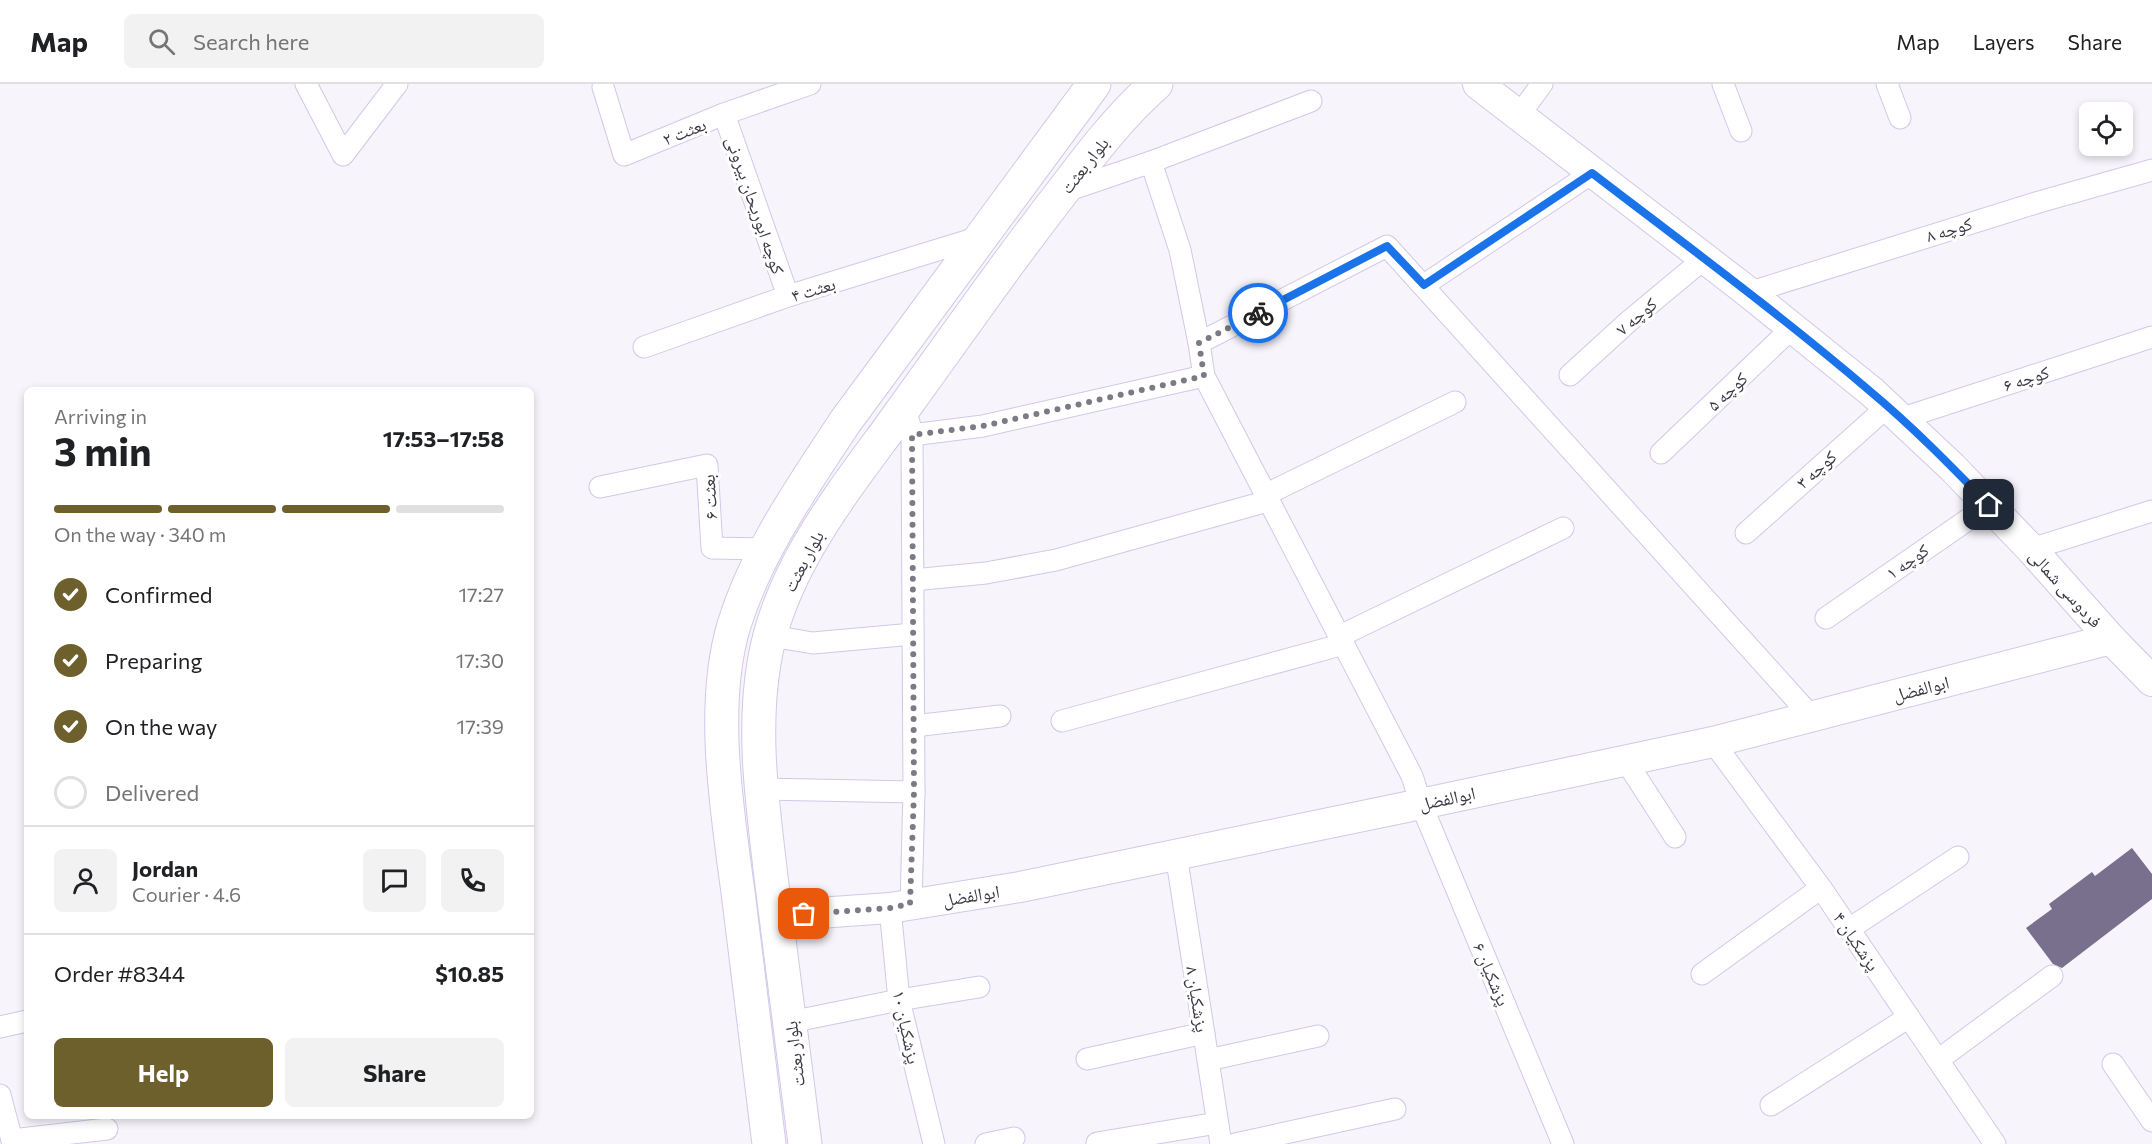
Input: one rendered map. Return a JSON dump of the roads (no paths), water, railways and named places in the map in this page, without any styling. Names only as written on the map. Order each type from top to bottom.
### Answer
[{"type":"main road","name":"بلوار بعثت","points":[[769,1144],[722,744],[725,671],[734,626],[750,582],[766,549],[845,422],[1095,84]]},
{"type":"main road","name":"بلوار بعثت","points":[[805,1144],[776,916],[758,738],[764,662],[771,636],[785,595],[812,540],[832,508],[909,421],[1062,192],[1135,102],[1156,84]]},
{"type":"street","points":[[306,84],[343,155],[397,84]]},
{"type":"street","name":"بعثت ۲","points":[[603,85],[624,155],[724,114],[810,84]]},
{"type":"street","name":"فردوسی شمالی","points":[[1478,84],[1748,292],[1894,413],[1989,505],[2152,681]]},
{"type":"street","points":[[1519,114],[1542,84]]},
{"type":"street","points":[[1723,84],[1742,131]]},
{"type":"street","points":[[1887,84],[1900,118]]},
{"type":"street","points":[[1062,192],[1151,162],[1311,101]]},
{"type":"street","name":"کوچه ابوریحان بیرونی","points":[[724,114],[788,296]]},
{"type":"street","name":"پزشکیان ۶","points":[[1151,162],[1180,250],[1204,376],[1412,776],[1421,804],[1563,1144]]},
{"type":"street","name":"کوچه ۸","points":[[1748,292],[1995,215],[2152,170]]},
{"type":"street","points":[[1424,285],[1592,173]]},
{"type":"street","name":"بعثت ۴","points":[[644,347],[788,296],[984,236]]},
{"type":"street","points":[[1199,343],[1387,246],[1811,716]]},
{"type":"street","name":"کوچه ۷","points":[[1570,375],[1628,322],[1705,258]]},
{"type":"street","name":"کوچه ۵","points":[[1661,453],[1792,328]]},
{"type":"street","name":"کوچه ۶","points":[[1894,413],[2152,337]]},
{"type":"street","points":[[909,421],[983,426],[1204,376]]},
{"type":"street","points":[[913,580],[986,573],[1056,560],[1267,498],[1455,402]]},
{"type":"street","name":"کوچه ۳","points":[[1746,533],[1894,413]]},
{"type":"street","name":"پزشکیان ۱۰","points":[[909,421],[913,580],[914,792],[900,906],[899,1000],[934,1144]]},
{"type":"street","name":"بعثت ۶","points":[[600,487],[707,465],[712,548],[766,549]]},
{"type":"street","name":"کوچه ۱","points":[[1826,618],[1989,505]]},
{"type":"street","points":[[2031,549],[2152,511]]},
{"type":"street","points":[[1062,721],[1342,640],[1563,528]]},
{"type":"street","points":[[771,636],[813,643],[913,634]]},
{"type":"street","name":"ابوالفضل","points":[[776,916],[900,906],[1020,887],[1421,804],[1713,742],[2111,639]]},
{"type":"street","points":[[914,726],[1000,716]]},
{"type":"street","name":"پزشکیان ۴","points":[[1713,742],[1821,888],[1995,1144]]},
{"type":"street","points":[[1626,761],[1675,837]]},
{"type":"street","points":[[762,789],[914,792]]},
{"type":"street","name":"پزشکیان ۸","points":[[1176,854],[1221,1144]]},
{"type":"street","points":[[1849,929],[1958,857]]},
{"type":"street","points":[[1702,974],[1821,888]]},
{"type":"street","points":[[1938,1059],[2052,976]]},
{"type":"street","points":[[790,1022],[979,987]]},
{"type":"street","points":[[1771,1104],[1909,1017]]},
{"type":"street","points":[[0,1027],[24,1022]]},
{"type":"street","points":[[1087,1059],[1203,1033]]},
{"type":"street","points":[[1208,1060],[1318,1036]]},
{"type":"street","points":[[2113,1064],[2152,1121]]},
{"type":"street","points":[[0,1095],[12,1142],[107,1129]]},
{"type":"street","points":[[1235,1144],[1395,1109]]},
{"type":"street","points":[[1097,1143],[1217,1123]]},
{"type":"street","points":[[986,1144],[1014,1138]]}]
